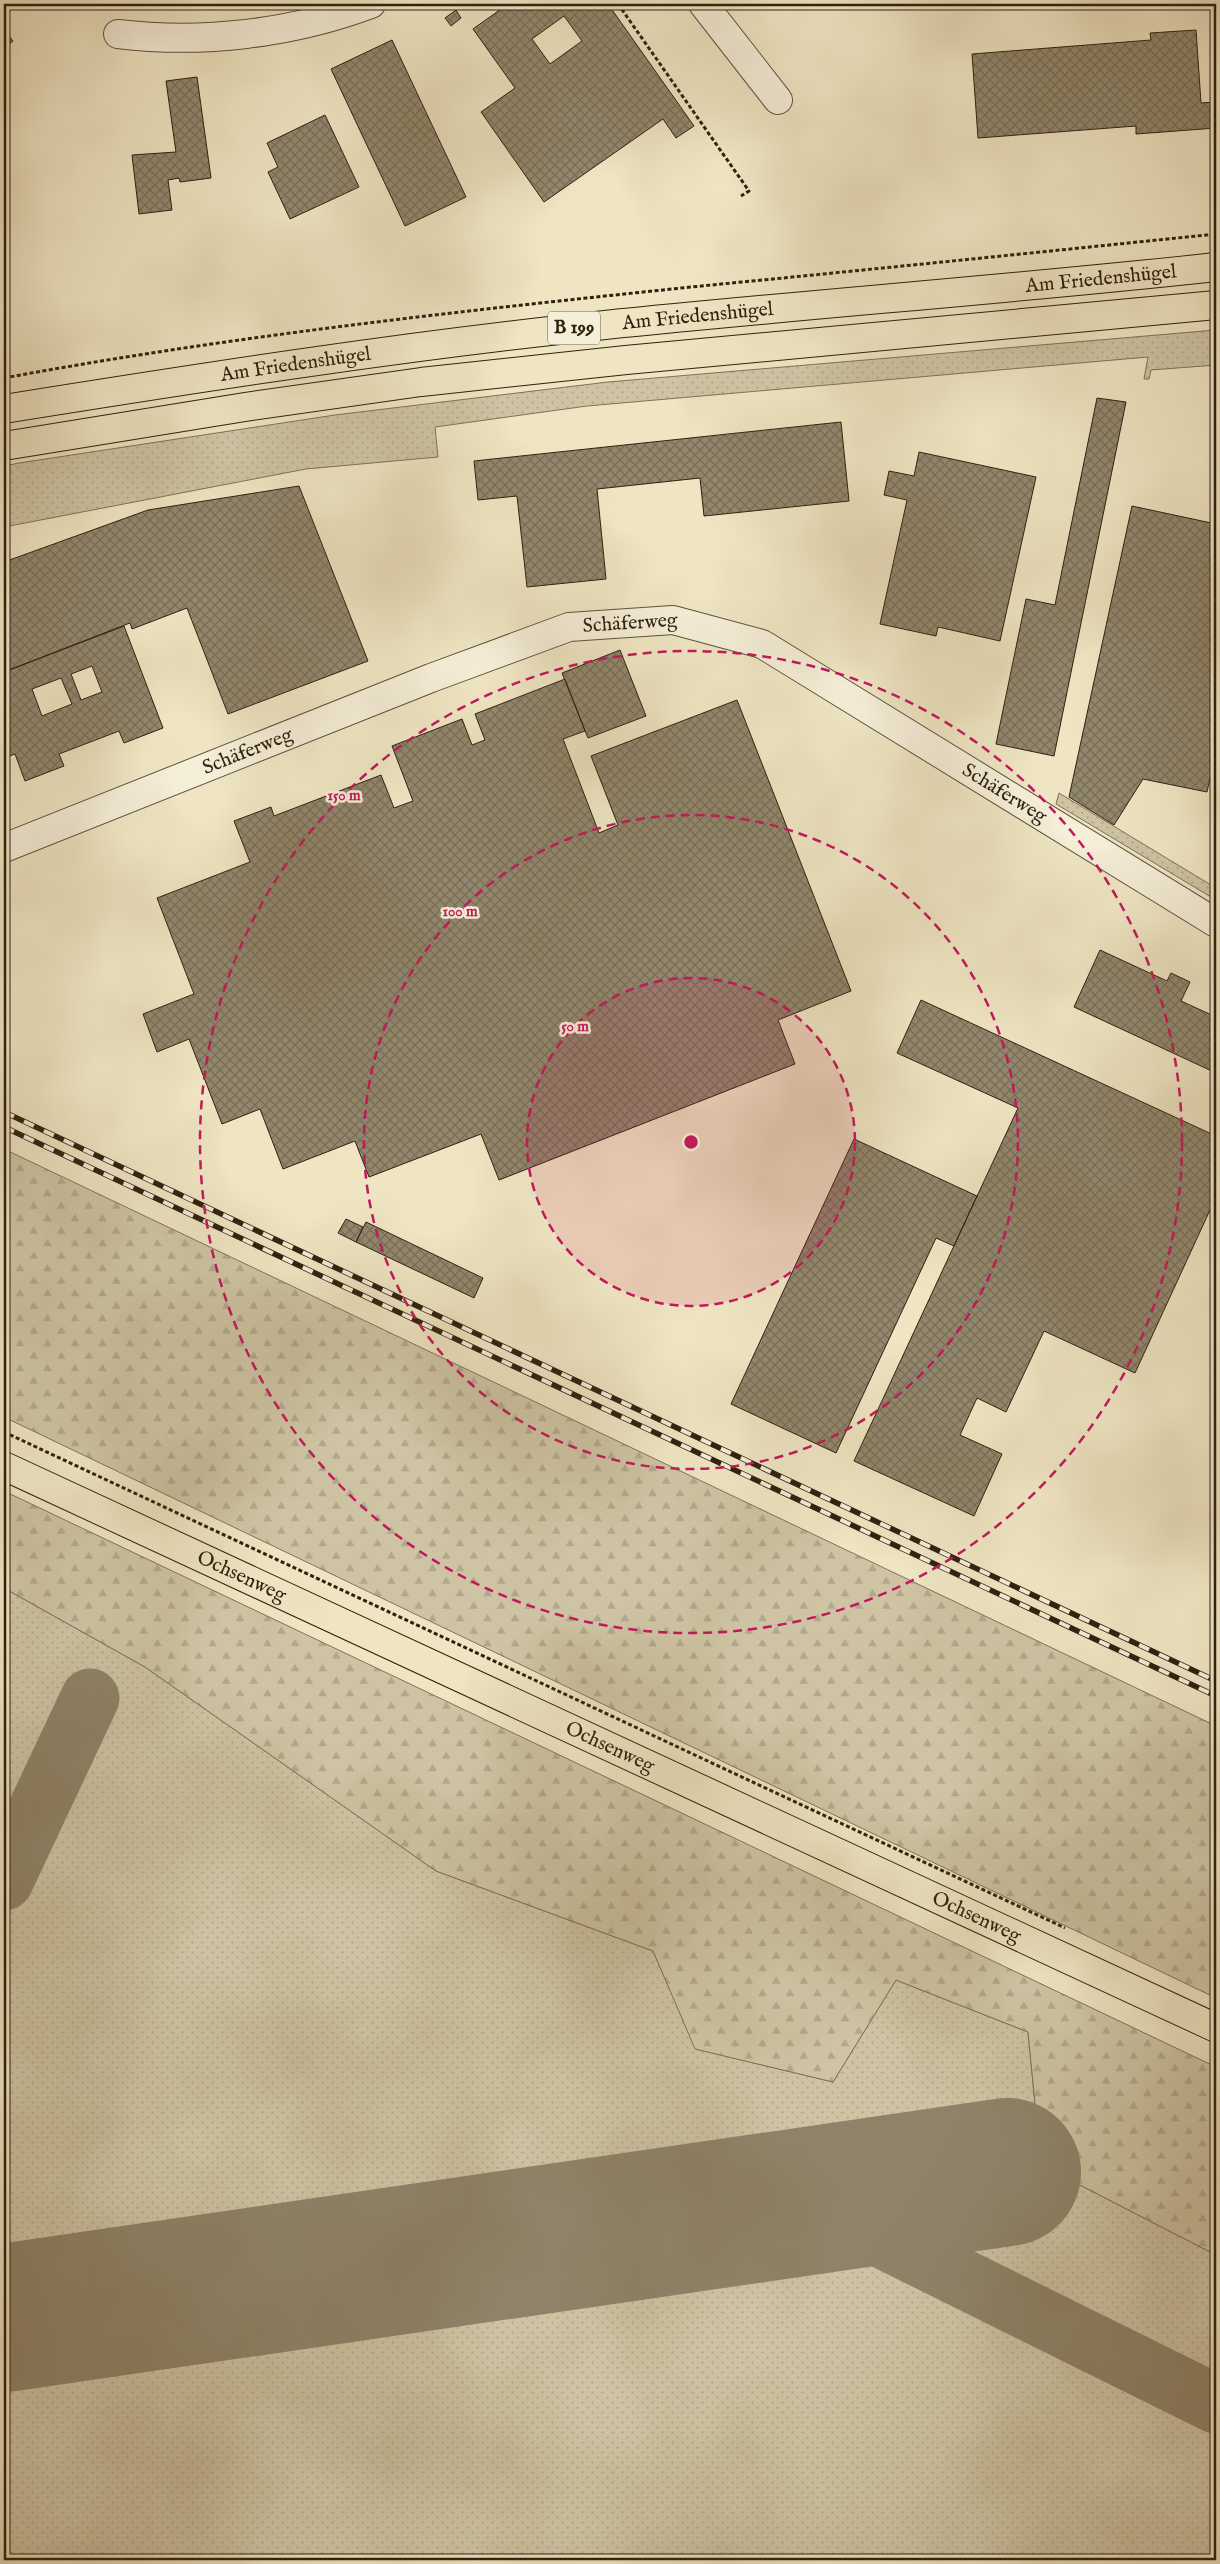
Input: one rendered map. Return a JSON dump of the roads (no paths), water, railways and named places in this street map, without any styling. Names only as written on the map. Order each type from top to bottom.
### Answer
[{"type":"main road","name":"Am Friedenshügel","points":[[4,409],[235,372],[423,346],[614,324],[1216,267]]},
{"type":"main road","name":"Am Friedenshügel","points":[[4,446],[245,407],[421,382],[626,360],[1216,304]]},
{"type":"main road","name":"Ochsenweg","points":[[4,1466],[1216,2028]]},
{"type":"street","points":[[118,34],[148,38],[196,38],[278,30],[371,4]]},
{"type":"street","points":[[703,4],[778,100]]},
{"type":"street","name":"Schäferweg","points":[[4,848],[431,678],[569,627],[673,620],[762,644],[1216,923]]},
{"type":"railway","points":[[4,1112],[1216,1681]]},
{"type":"railway","points":[[4,1127],[1216,1696]]}]
